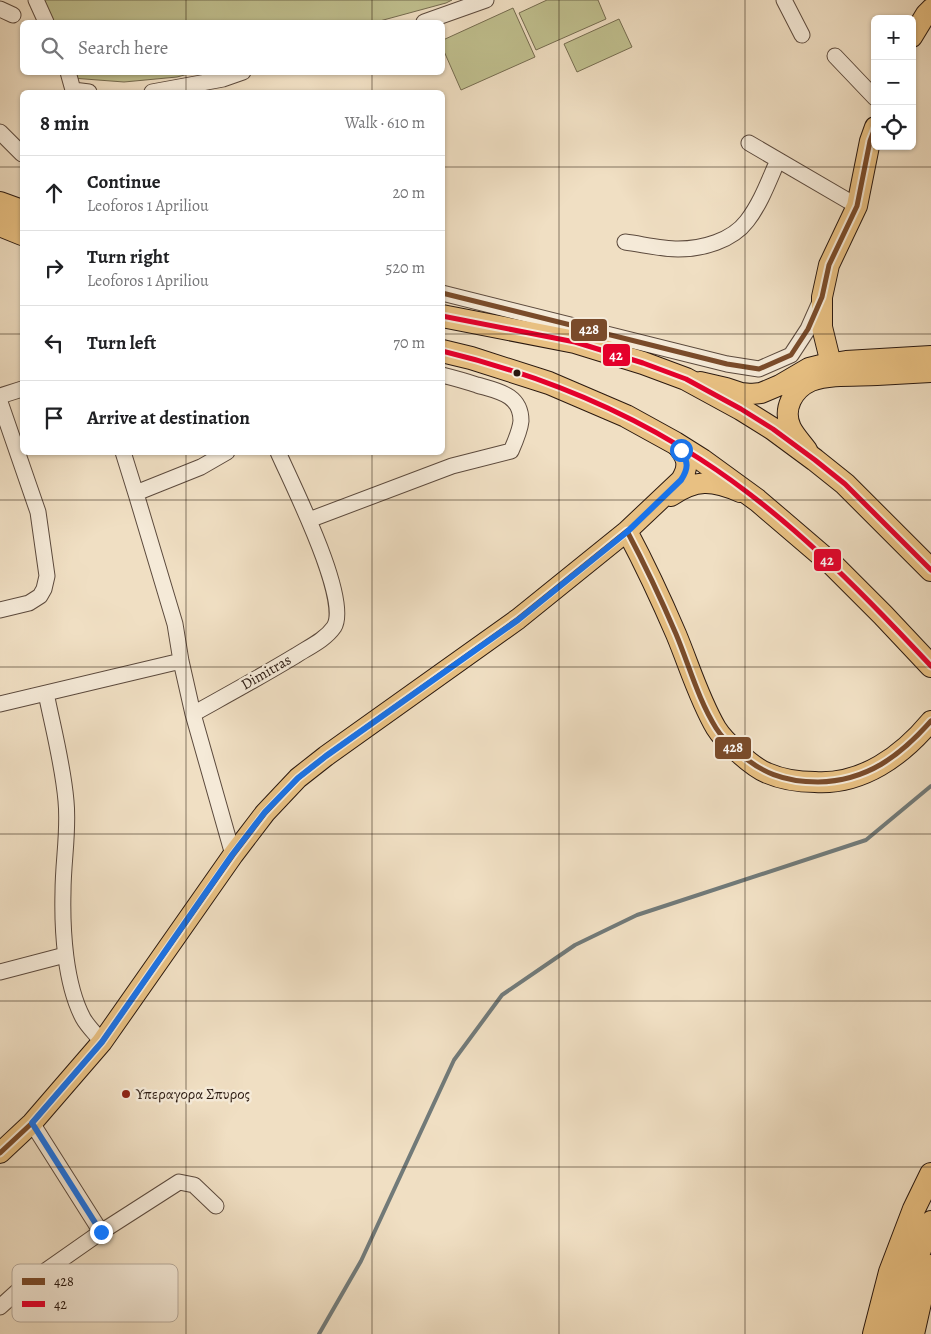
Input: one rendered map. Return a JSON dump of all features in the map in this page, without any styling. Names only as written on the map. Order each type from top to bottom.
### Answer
[{"type":"highway","points":[[0,203],[20,210]]},
{"type":"highway","points":[[0,225],[20,233]]},
{"type":"highway","points":[[445,317],[575,342],[643,363],[686,379],[773,429],[815,460],[845,484],[931,570]]},
{"type":"highway","points":[[445,352],[549,383],[626,416],[702,460],[757,500],[833,565],[931,666]]},
{"type":"highway","points":[[874,1334],[890,1272],[914,1209],[931,1174]]},
{"type":"highway","points":[[892,1334],[908,1280],[931,1222]]},
{"type":"highway","points":[[913,1334],[924,1285],[931,1266]]},
{"type":"main road","points":[[916,30],[931,9]]},
{"type":"main road","points":[[833,370],[822,327],[822,296],[829,265],[857,206],[871,138]]},
{"type":"main road","points":[[815,460],[788,421],[789,406],[796,392],[846,361],[931,356]]},
{"type":"main road","points":[[686,379],[751,394],[761,393],[780,385],[809,368],[903,374],[931,372]]},
{"type":"main road","points":[[0,1154],[32,1123],[102,1042],[232,855],[265,812],[298,778],[326,756],[518,620],[627,532],[681,480],[686,472],[687,463],[685,456],[675,443]]},
{"type":"main road","points":[[647,513],[687,486],[705,483],[725,486],[757,500]]},
{"type":"main road","points":[[627,532],[658,593],[717,730],[737,752],[766,773],[799,782],[824,783],[848,779],[871,771],[896,756],[917,738],[931,721]]},
{"type":"street","points":[[36,0],[45,20]]},
{"type":"street","points":[[430,20],[486,0]]},
{"type":"street","points":[[784,0],[802,35]]},
{"type":"street","points":[[835,56],[871,94]]},
{"type":"street","points":[[69,75],[72,90]]},
{"type":"street","points":[[163,90],[223,79],[234,75]]},
{"type":"street","points":[[0,132],[20,152]]},
{"type":"street","points":[[749,143],[857,206]]},
{"type":"street","points":[[625,242],[677,249],[710,244],[722,240],[746,223],[754,211],[778,160]]},
{"type":"street","points":[[0,232],[20,240]]},
{"type":"street","points":[[445,294],[727,364],[759,369],[791,355],[808,329],[822,296]]},
{"type":"street","points":[[279,455],[309,520],[452,466],[511,451],[521,422],[517,404],[505,393],[445,376]]},
{"type":"street","points":[[0,396],[20,390]]},
{"type":"street","points":[[0,402],[38,512],[47,576],[40,596],[29,603],[0,610]]},
{"type":"street","points":[[124,455],[174,624],[193,714],[232,855]]},
{"type":"street","points":[[136,493],[201,467],[222,455]]},
{"type":"street","name":"Dimitras","points":[[193,714],[323,639],[335,625],[338,607],[332,579],[309,520]]},
{"type":"street","points":[[0,704],[181,661]]},
{"type":"street","points":[[46,693],[67,802],[63,892],[65,955],[76,1003],[84,1020],[102,1042]]},
{"type":"street","points":[[0,972],[65,955]]},
{"type":"street","points":[[32,1123],[101,1232]]},
{"type":"street","points":[[56,1264],[101,1232],[179,1182],[194,1185],[216,1206]]},
{"type":"street","points":[[0,1307],[12,1297]]},
{"type":"green space","points":[[33,0],[452,0],[383,20],[40,20]]},
{"type":"green space","points":[[547,0],[598,0],[606,19],[536,50],[519,13]]},
{"type":"green space","points":[[513,8],[535,57],[461,90],[445,54],[445,39]]},
{"type":"green space","points":[[619,19],[632,47],[577,72],[564,44]]},
{"type":"green space","points":[[66,75],[184,75],[124,82],[72,78]]},
{"type":"waterway","points":[[319,1334],[361,1261],[454,1060],[502,995],[575,945],[637,915],[866,840],[931,786]]},
{"type":"transit line","name":"428","points":[[445,294],[727,364],[759,369],[791,355],[808,329],[822,297],[829,265],[857,206],[871,138]]},
{"type":"transit line","name":"42","points":[[445,317],[575,342],[643,363],[686,379],[773,429],[815,460],[845,484],[931,570]]},
{"type":"transit line","name":"42","points":[[445,352],[510,370],[576,394],[640,424],[700,459],[763,504],[793,529],[850,582],[931,666]]},
{"type":"transit line","name":"428","points":[[0,1153],[32,1123],[102,1042],[233,855],[265,813],[298,778],[518,619],[627,531],[670,621],[710,717],[725,740],[754,765],[784,778],[806,782],[836,781],[852,777],[881,764],[907,745],[931,721]]},
{"type":"place","name":"Υπεραγορα Σπυρος","points":[[126,1094]]},
{"type":"route","points":[[101,1232],[32,1123],[102,1042],[232,855],[265,812],[280,796],[298,778],[326,756],[518,620],[627,532],[681,480],[686,472],[687,463],[681,450]]}]
